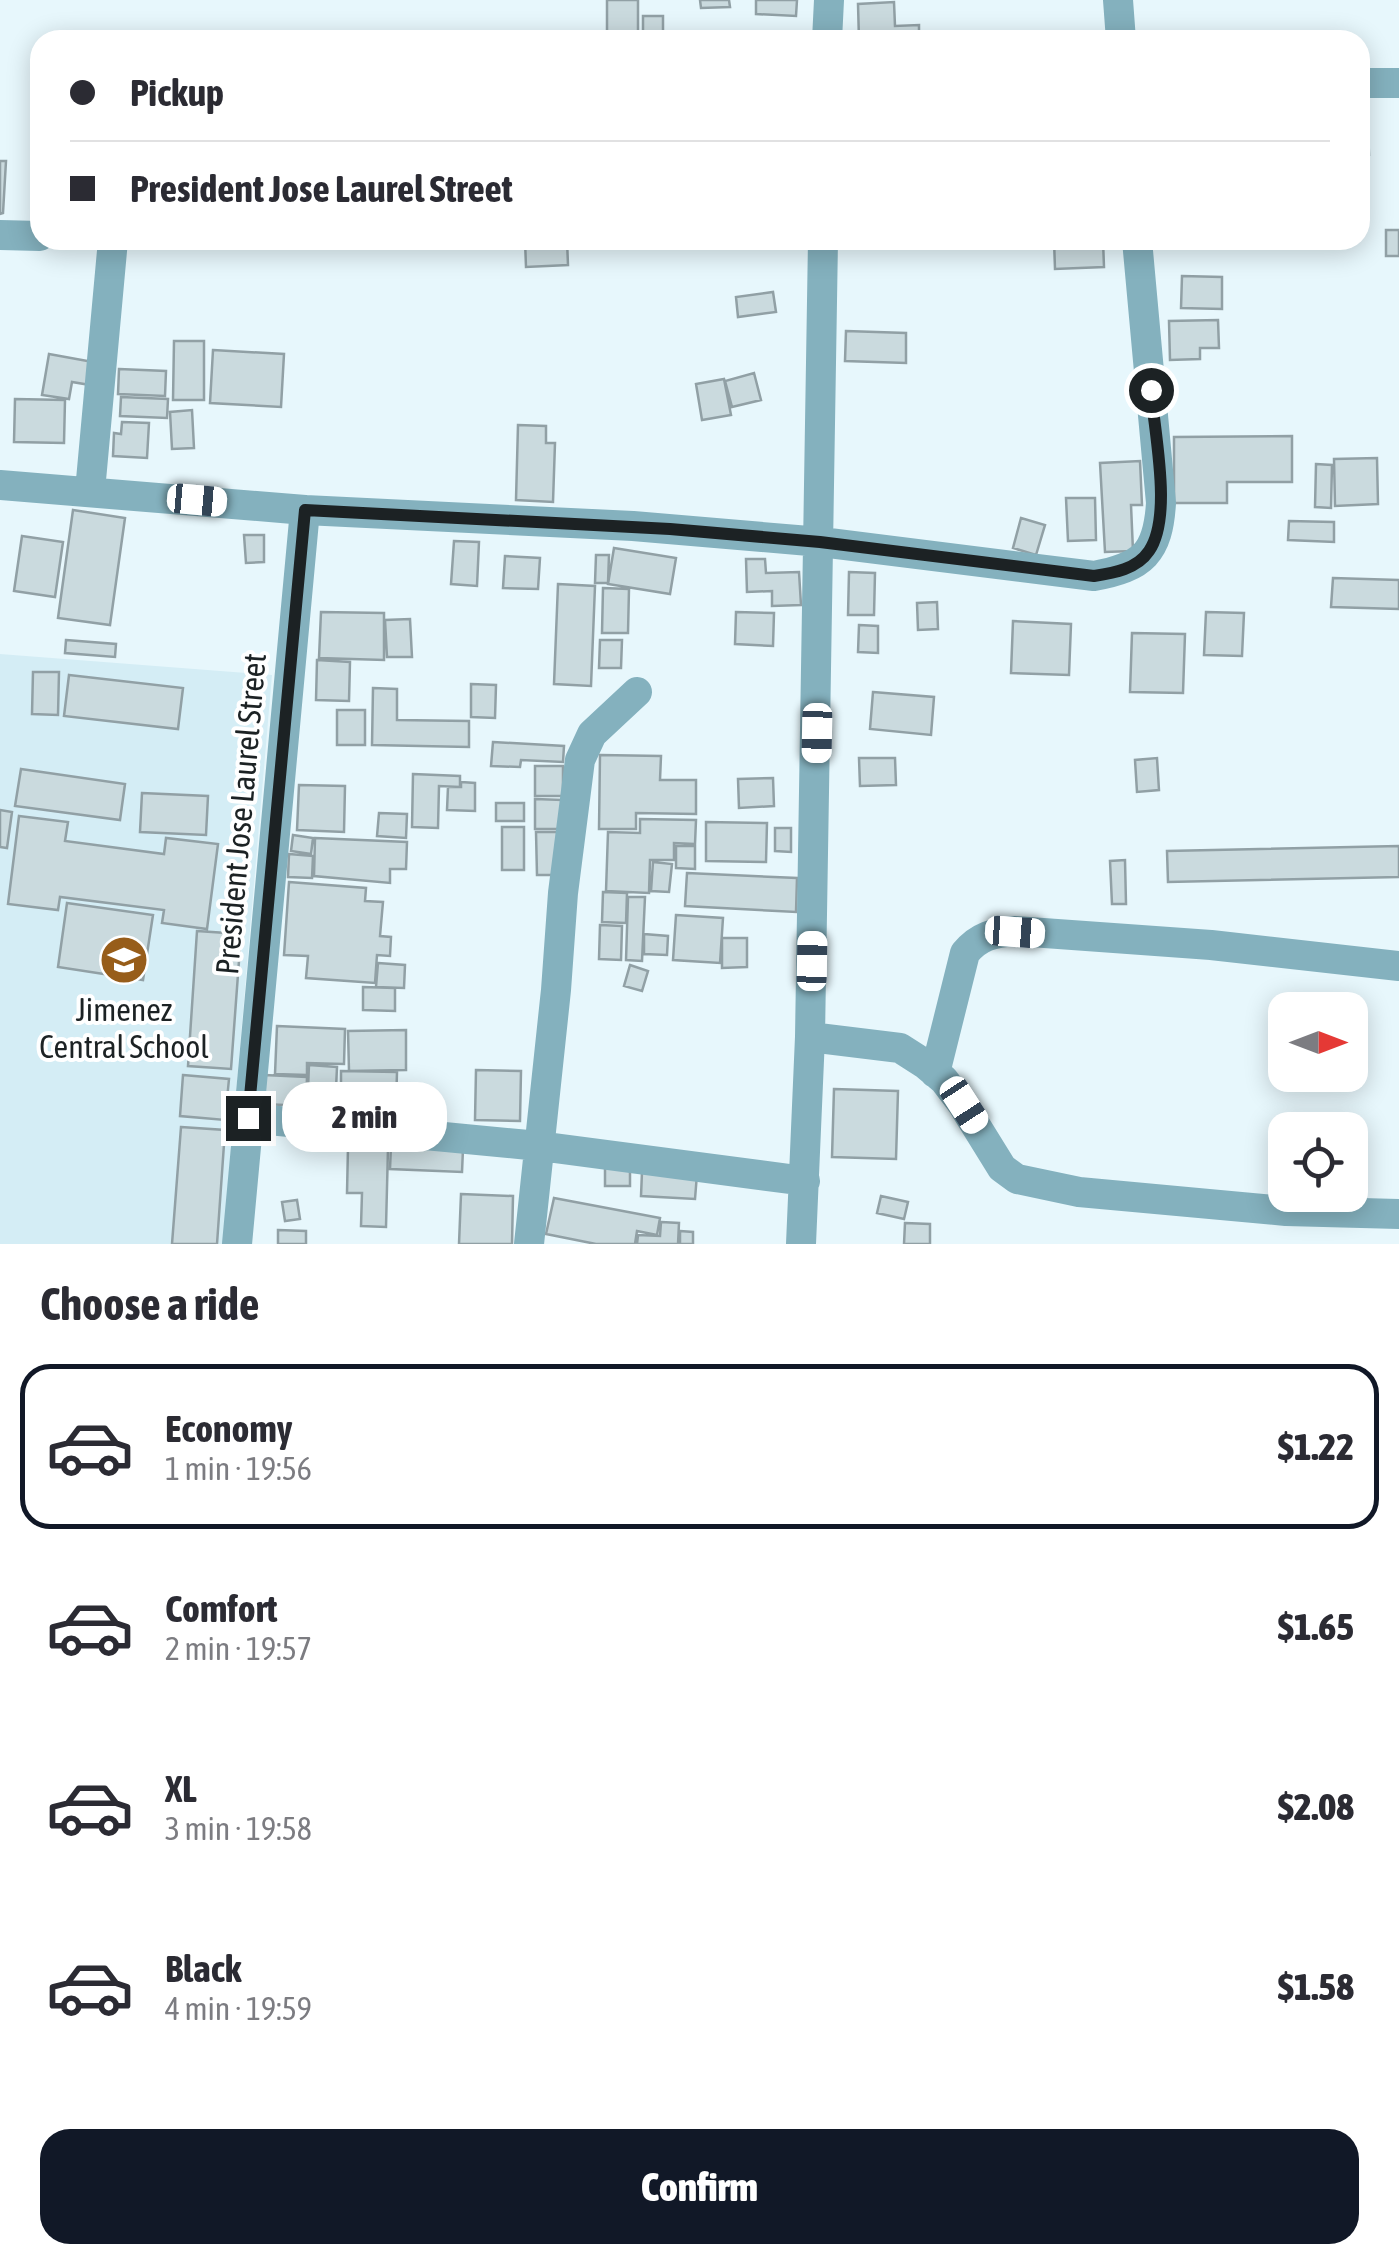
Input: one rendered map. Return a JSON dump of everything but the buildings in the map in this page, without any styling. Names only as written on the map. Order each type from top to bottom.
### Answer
[{"type":"street","points":[[828,30],[829,0]]},
{"type":"street","points":[[1118,0],[1120,30]]},
{"type":"street","points":[[1370,84],[1399,84]]},
{"type":"street","points":[[0,234],[30,236]]},
{"type":"street","points":[[90,491],[112,250]]},
{"type":"street","points":[[801,1244],[810,1038],[823,250]]},
{"type":"street","points":[[0,485],[305,510],[633,526],[820,542],[1094,576],[1124,571],[1148,554],[1160,531],[1161,502],[1139,250]]},
{"type":"street","name":"President Jose Laurel Street","points":[[237,1244],[305,510]]},
{"type":"street","points":[[529,1244],[580,760],[592,734],[637,692]]},
{"type":"street","points":[[935,1073],[965,953],[975,941],[994,933],[1033,932],[1210,945],[1399,966]]},
{"type":"street","points":[[810,1038],[900,1048],[935,1073],[964,1105],[1002,1168],[1018,1179],[1079,1192],[1286,1211],[1399,1214]]},
{"type":"street","points":[[248,1118],[539,1146],[804,1182]]},
{"type":"shaded area","name":"Jimenez Central School","points":[[0,654],[272,675],[223,1244],[0,1244]]},
{"type":"place","name":"Jimenez Central School","points":[[124,960]]},
{"type":"route","points":[[248,1118],[305,510],[670,529],[820,542],[1094,576],[1124,571],[1148,554],[1160,531],[1151,390]]}]
